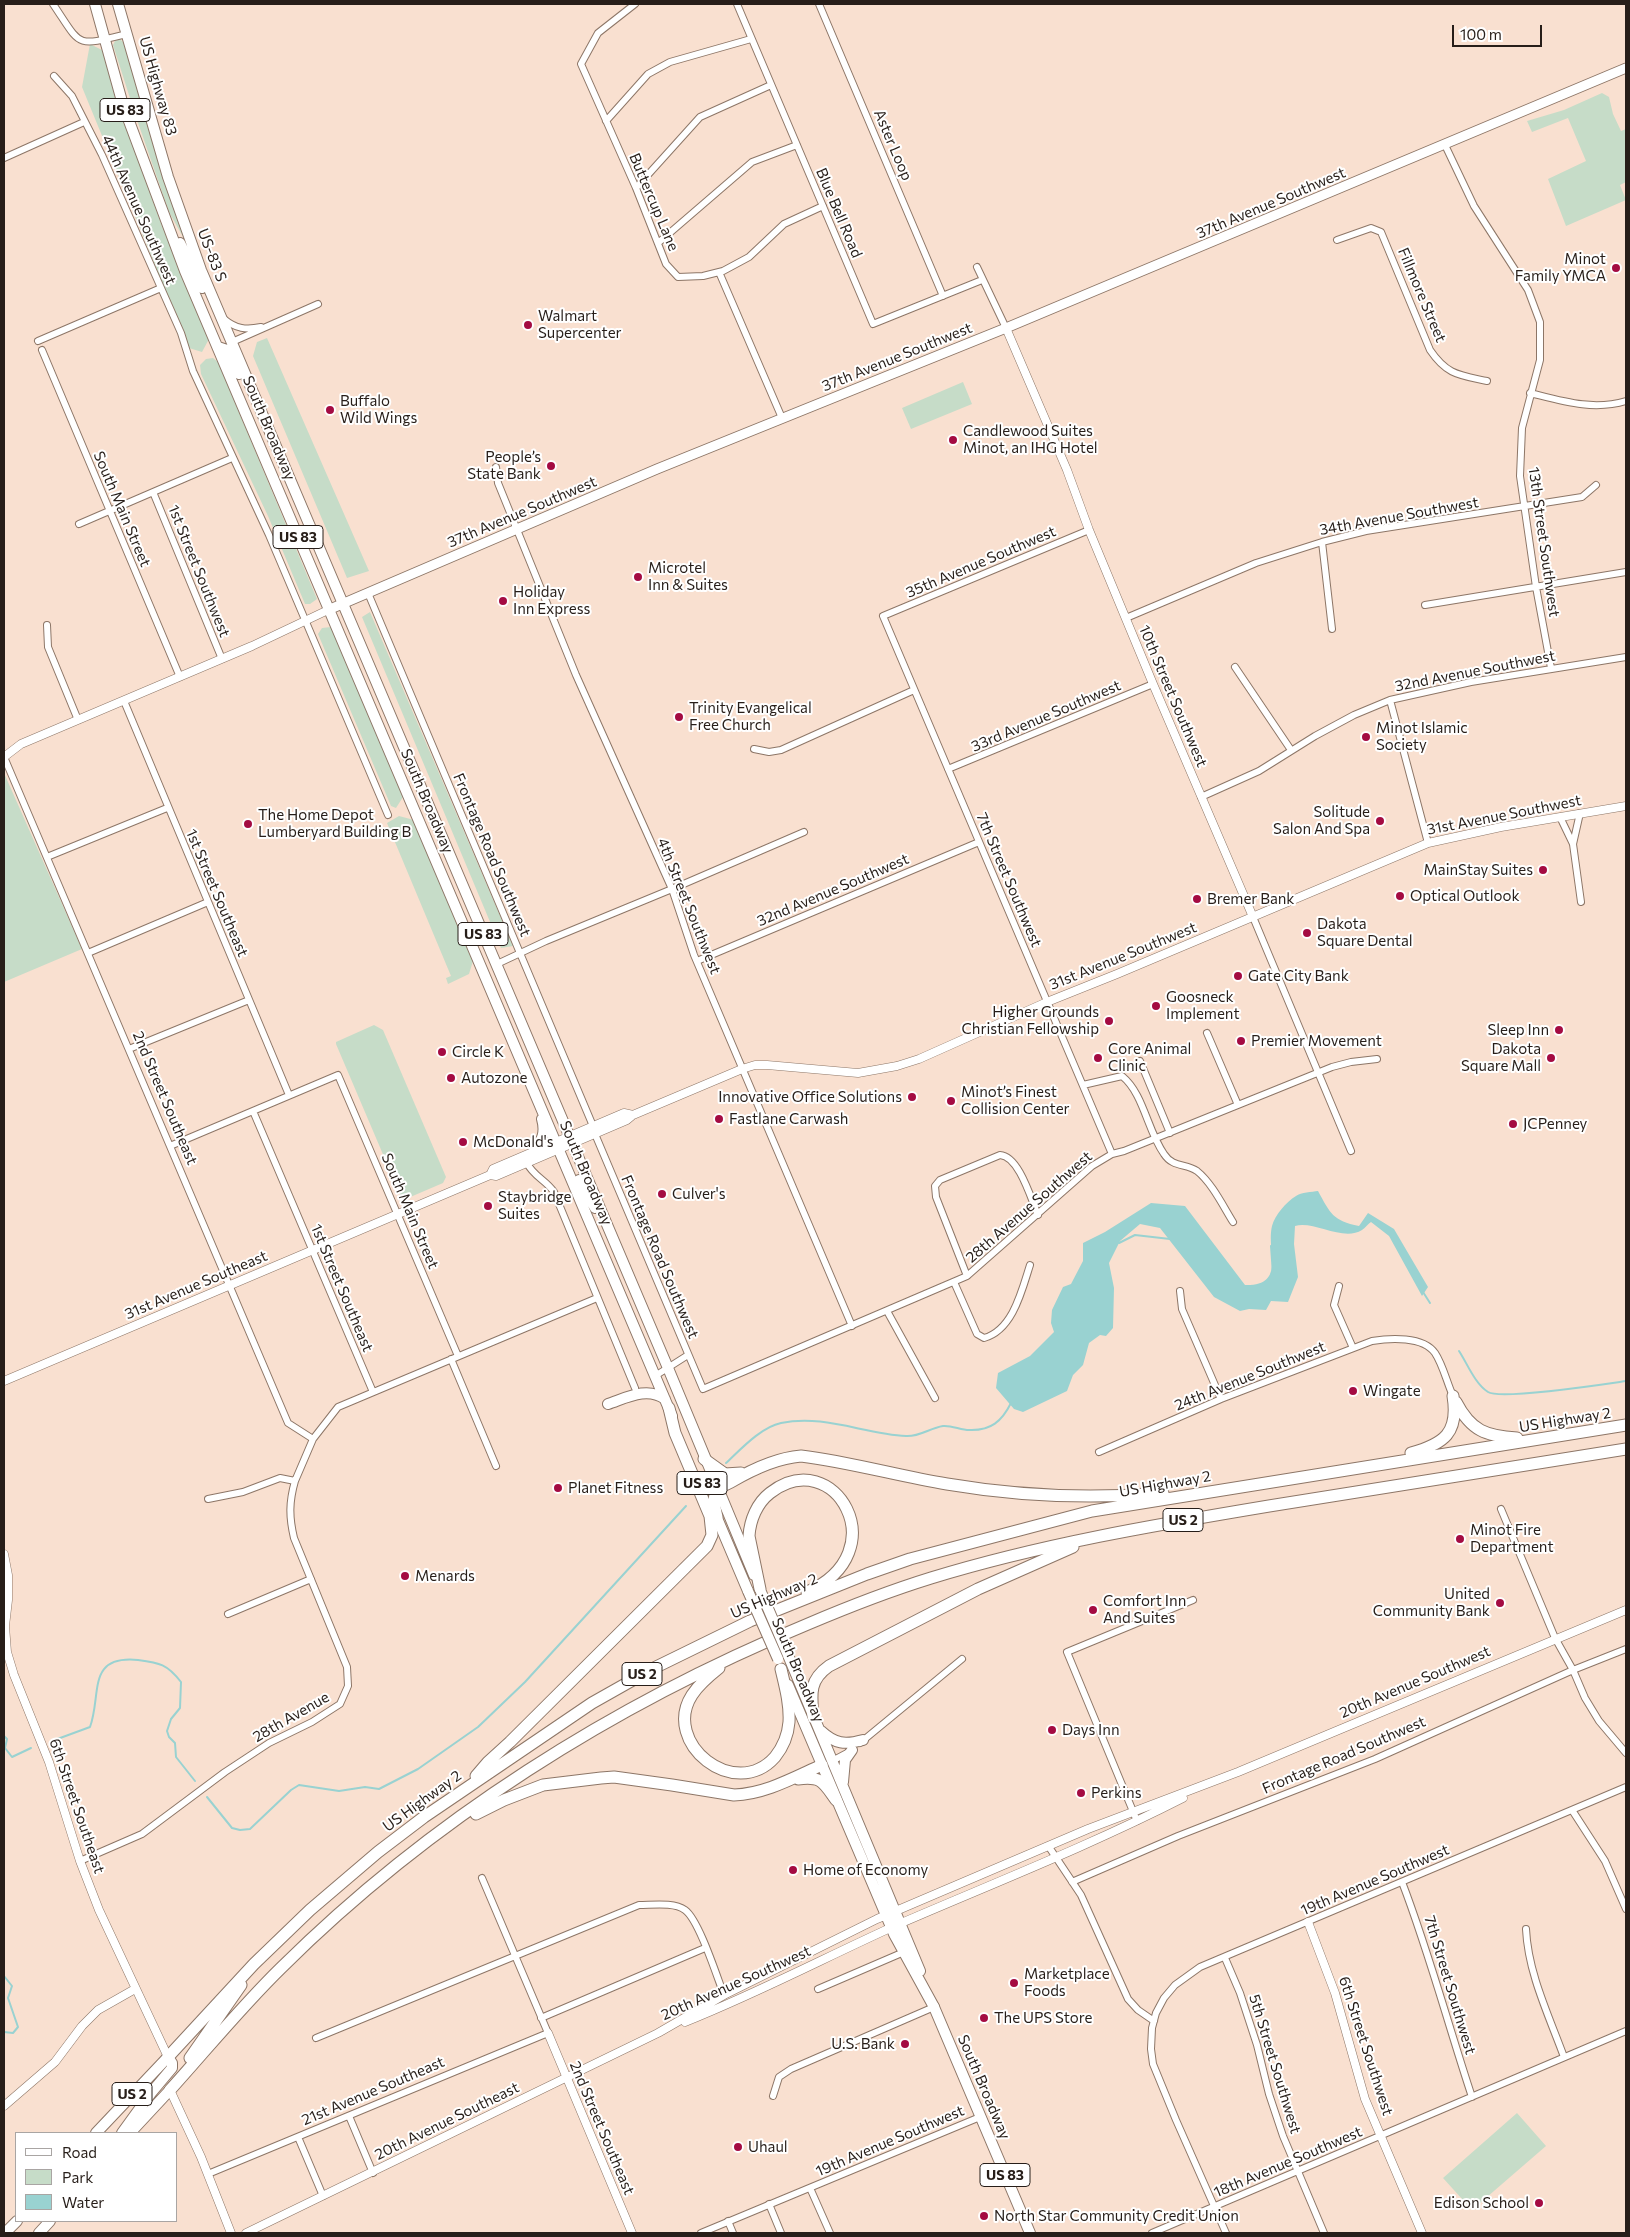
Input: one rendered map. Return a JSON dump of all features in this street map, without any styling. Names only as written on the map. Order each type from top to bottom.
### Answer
[{"type":"highway","points":[[1453,1396],[1468,1421],[1482,1432],[1505,1438],[1538,1440]]},
{"type":"highway","points":[[1366,1466],[1420,1451],[1443,1440],[1452,1428],[1456,1413],[1453,1396]]},
{"type":"highway","points":[[468,1786],[488,1762],[535,1718],[707,1546],[712,1535],[710,1516],[675,1433],[667,1403]]},
{"type":"highway","name":"US Highway 2","points":[[168,2057],[254,1964],[310,1910],[378,1852],[468,1786],[566,1718],[625,1683],[724,1633],[778,1609],[867,1574],[976,1541],[1092,1511],[1626,1425]]},
{"type":"highway","name":"US 2","points":[[170,2090],[282,1967],[358,1898],[422,1846],[498,1791],[613,1718],[670,1687],[754,1646],[845,1609],[932,1578],[1060,1544],[1131,1529],[1626,1449]]},
{"type":"highway","points":[[717,1517],[714,1498],[718,1490],[748,1472],[788,1457],[801,1456],[944,1484],[1030,1494],[1107,1495],[1222,1489]]},
{"type":"highway","points":[[704,1458],[724,1474],[748,1472]]},
{"type":"highway","points":[[756,1591],[749,1536],[750,1528],[759,1505],[776,1488],[793,1483],[817,1483],[834,1492],[847,1508],[853,1523],[853,1537],[847,1556],[831,1576],[778,1609]]},
{"type":"highway","points":[[813,1716],[811,1696],[813,1682],[829,1666],[978,1589],[1033,1563],[1072,1547],[1131,1529]]},
{"type":"highway","points":[[754,1646],[739,1658],[722,1666],[707,1677],[689,1701],[686,1725],[690,1742],[708,1763],[719,1769],[741,1772],[763,1766],[776,1755],[785,1741],[789,1722],[782,1661]]},
{"type":"highway","points":[[422,1846],[483,1810],[543,1785],[614,1777],[734,1795],[763,1791],[827,1763]]},
{"type":"highway","points":[[786,1781],[811,1777],[820,1779],[836,1800]]},
{"type":"highway","points":[[170,2090],[169,2084],[171,2079],[203,2041],[254,1964]]},
{"type":"main road","name":"US 83","points":[[95,4],[123,106],[162,214],[218,347]]},
{"type":"main road","name":"US Highway 83","points":[[118,4],[168,177]]},
{"type":"main road","name":"37th Avenue Southwest","points":[[328,610],[517,528],[1006,328],[1626,68]]},
{"type":"main road","name":"US-83 S","points":[[168,177],[201,270],[232,342]]},
{"type":"main road","points":[[162,214],[186,254],[225,340],[232,342]]},
{"type":"main road","name":"South Broadway","points":[[232,342],[548,1087],[565,1143],[655,1376],[717,1517],[756,1591]]},
{"type":"main road","points":[[218,347],[227,350],[246,389],[265,421]]},
{"type":"main road","name":"South Broadway","points":[[218,347],[328,610],[534,1089],[565,1143],[612,1237],[718,1490],[782,1661],[827,1763],[843,1788],[896,1926],[904,1952],[934,2007]]},
{"type":"main road","points":[[413,806],[420,804],[425,810],[449,869],[470,904]]},
{"type":"main road","points":[[439,868],[466,909],[489,962],[493,965],[497,964]]},
{"type":"main road","points":[[484,974],[494,973],[496,976],[520,1035],[548,1087]]},
{"type":"main road","points":[[511,1037],[533,1073],[565,1143]]},
{"type":"main road","points":[[534,1089],[534,1098],[544,1128],[543,1136],[534,1152]]},
{"type":"main road","points":[[608,1404],[641,1393],[658,1394],[667,1403]]},
{"type":"main road","name":"South Broadway","points":[[782,1661],[813,1716],[818,1728],[836,1800],[891,1913]]},
{"type":"main road","points":[[818,1728],[829,1738],[843,1744],[863,1740]]},
{"type":"main road","points":[[843,1788],[843,1769],[847,1756],[852,1750]]},
{"type":"main road","name":"South Broadway","points":[[896,1926],[934,2007],[1030,2233]]},
{"type":"main road","points":[[123,2132],[172,2068],[172,2063],[168,2057]]},
{"type":"main road","name":"US Highway 2","points":[[97,2132],[168,2057]]},
{"type":"main road","name":"US 2","points":[[131,2132],[170,2090]]},
{"type":"main road","points":[[5,2233],[16,2222]]},
{"type":"main road","points":[[39,2233],[49,2222]]},
{"type":"street","points":[[53,4],[76,38],[83,42],[127,34]]},
{"type":"street","name":"Buttercup Lane","points":[[635,4],[598,33],[581,64],[636,188],[666,264],[678,277],[703,276],[719,272],[749,257],[784,224],[823,206]]},
{"type":"street","name":"Blue Bell Road","points":[[736,4],[874,324],[982,280]]},
{"type":"street","name":"Aster Loop","points":[[819,4],[943,296]]},
{"type":"street","points":[[606,121],[648,74],[670,62],[751,39]]},
{"type":"street","name":"44th Avenue Southwest","points":[[54,76],[72,96],[102,155],[181,333],[192,371],[232,458]]},
{"type":"street","points":[[636,188],[700,117],[771,85]]},
{"type":"street","points":[[4,158],[84,122]]},
{"type":"street","points":[[658,243],[752,162],[797,145]]},
{"type":"street","name":"13th Street Southwest","points":[[1445,145],[1474,206],[1528,290],[1540,322],[1540,360],[1522,428],[1520,462],[1524,506],[1536,586],[1551,668]]},
{"type":"street","name":"Fillmore Street","points":[[1337,240],[1372,228],[1381,232],[1430,350],[1440,364],[1454,373],[1487,381]]},
{"type":"street","points":[[977,268],[1006,328]]},
{"type":"street","points":[[719,272],[782,418]]},
{"type":"street","points":[[38,341],[161,288]]},
{"type":"street","points":[[232,342],[318,304]]},
{"type":"street","points":[[221,317],[229,324],[244,329],[272,325]]},
{"type":"street","name":"10th Street Southwest","points":[[1006,328],[1067,470],[1089,530],[1153,684],[1351,1151]]},
{"type":"street","name":"South Main Street","points":[[42,350],[180,678]]},
{"type":"street","points":[[1530,394],[1577,405],[1602,406],[1626,401]]},
{"type":"street","points":[[79,524],[232,458],[268,535],[388,815]]},
{"type":"street","name":"4th Street Southwest","points":[[496,467],[498,482],[602,735],[672,889],[697,961],[852,1326]]},
{"type":"street","name":"34th Avenue Southwest","points":[[1126,618],[1256,563],[1322,542],[1366,531],[1582,497],[1596,485]]},
{"type":"street","name":"1st Street Southwest","points":[[152,492],[222,659]]},
{"type":"street","name":"35th Avenue Southwest","points":[[883,616],[1089,530]]},
{"type":"street","points":[[1322,542],[1332,629]]},
{"type":"street","points":[[1425,605],[1626,572]]},
{"type":"street","name":"Frontage Road Southwest","points":[[368,593],[703,1389]]},
{"type":"street","name":"37th Avenue Southwest","points":[[4,757],[21,744],[180,678],[328,610]]},
{"type":"street","name":"7th Street Southwest","points":[[883,616],[1112,1154]]},
{"type":"street","points":[[47,625],[48,647],[78,720]]},
{"type":"street","name":"32nd Avenue Southwest","points":[[1201,796],[1259,771],[1291,750],[1354,715],[1390,700],[1471,682],[1626,656]]},
{"type":"street","points":[[1235,668],[1291,750]]},
{"type":"street","name":"33rd Avenue Southwest","points":[[948,770],[1153,684]]},
{"type":"street","points":[[754,749],[769,752],[781,750],[914,690]]},
{"type":"street","points":[[1390,700],[1428,843]]},
{"type":"street","name":"1st Street Southeast","points":[[124,701],[289,1096]]},
{"type":"street","name":"2nd Street Southeast","points":[[4,757],[288,1423],[313,1439]]},
{"type":"street","name":"31st Avenue Southwest","points":[[398,1214],[490,1175],[496,1176],[594,1130],[627,1120],[633,1115],[754,1065],[796,1067],[841,1073],[877,1070],[919,1059],[1047,1002],[1428,843],[1560,816],[1626,806]]},
{"type":"street","points":[[47,857],[168,808]]},
{"type":"street","points":[[1573,844],[1577,834],[1577,820],[1580,813]]},
{"type":"street","points":[[1560,816],[1573,844],[1581,902]]},
{"type":"street","points":[[497,964],[520,952],[804,832]]},
{"type":"street","name":"32nd Avenue Southwest","points":[[697,961],[979,842]]},
{"type":"street","points":[[88,953],[208,902]]},
{"type":"street","points":[[129,1049],[249,1000]]},
{"type":"street","points":[[1207,1033],[1238,1105]]},
{"type":"street","name":"28th Avenue Southwest","points":[[703,1389],[967,1276],[1092,1166],[1112,1154],[1318,1073],[1351,1062],[1377,1059]]},
{"type":"street","points":[[1140,1061],[1170,1132]]},
{"type":"street","name":"South Main Street","points":[[289,1096],[338,1075],[458,1356]]},
{"type":"street","points":[[1083,1086],[1122,1076],[1132,1084],[1154,1139],[1165,1156],[1177,1166],[1196,1170],[1206,1180],[1234,1222]]},
{"type":"street","points":[[170,1146],[289,1096]]},
{"type":"street","name":"1st Street Southeast","points":[[253,1111],[373,1392]]},
{"type":"street","name":"31st Avenue Southwest","points":[[490,1175],[493,1169],[534,1152],[565,1143]]},
{"type":"street","points":[[967,1276],[936,1197],[935,1186],[940,1180],[1000,1156],[1009,1158],[1019,1171],[1038,1215]]},
{"type":"street","points":[[526,1163],[532,1173],[550,1186],[554,1192],[635,1388]]},
{"type":"street","name":"31st Avenue Southeast","points":[[4,1381],[398,1214]]},
{"type":"street","points":[[954,1282],[977,1334],[984,1338],[994,1335],[1007,1322],[1022,1291],[1030,1265]]},
{"type":"street","points":[[1339,1286],[1334,1305],[1353,1348]]},
{"type":"street","points":[[1180,1291],[1182,1310],[1221,1399]]},
{"type":"street","name":"28th Avenue","points":[[80,1861],[142,1834],[225,1772],[269,1743],[312,1722],[340,1704],[348,1686],[348,1667],[294,1538],[289,1517],[295,1481],[313,1439],[338,1407],[597,1298]]},
{"type":"street","points":[[887,1311],[935,1398]]},
{"type":"street","name":"24th Avenue Southwest","points":[[1099,1452],[1221,1399],[1372,1341],[1392,1338],[1424,1345],[1434,1352],[1453,1396]]},
{"type":"street","points":[[655,1376],[688,1355]]},
{"type":"street","points":[[451,1360],[496,1466]]},
{"type":"street","points":[[208,1500],[243,1492],[280,1478],[295,1481]]},
{"type":"street","points":[[1501,1509],[1555,1638],[1573,1670],[1585,1698],[1599,1721],[1626,1753]]},
{"type":"street","name":"6th Street Southeast","points":[[4,1554],[8,1575],[5,1626],[6,1652],[49,1762],[80,1861],[99,1910],[168,2057]]},
{"type":"street","points":[[228,1614],[311,1579]]},
{"type":"street","points":[[1137,1821],[1067,1652],[1193,1600]]},
{"type":"street","name":"20th Avenue Southwest","points":[[658,2033],[724,1995],[891,1913],[1132,1812],[1215,1781],[1626,1610]]},
{"type":"street","name":"Frontage Road Southwest","points":[[1072,1882],[1178,1836],[1375,1759],[1626,1648]]},
{"type":"street","points":[[827,1763],[852,1750],[962,1659]]},
{"type":"street","name":"20th Avenue Southwest","points":[[658,2033],[728,2005],[896,1926],[1137,1821],[1215,1781]]},
{"type":"street","name":"19th Avenue Southwest","points":[[1154,2021],[1164,1998],[1175,1985],[1200,1967],[1626,1787]]},
{"type":"street","points":[[1572,1810],[1605,1861],[1626,1909]]},
{"type":"street","points":[[1048,1847],[1081,1895],[1128,1999],[1138,2010],[1154,2021],[1151,2049],[1153,2064],[1226,2233]]},
{"type":"street","points":[[482,1878],[548,2033]]},
{"type":"street","name":"7th Street Southwest","points":[[1402,1882],[1421,1931],[1440,1999],[1472,2097]]},
{"type":"street","points":[[316,2038],[639,1905],[667,1905],[685,1910],[694,1921],[724,1995]]},
{"type":"street","name":"6th Street Southwest","points":[[1308,1922],[1335,1993],[1365,2099],[1422,2233]]},
{"type":"street","points":[[1526,1929],[1529,1956],[1564,2057]]},
{"type":"street","points":[[541,2018],[705,1948]]},
{"type":"street","points":[[818,1988],[904,1952]]},
{"type":"street","name":"5th Street Southwest","points":[[1225,1958],[1240,1993],[1257,2045],[1269,2094],[1297,2172],[1324,2233]]},
{"type":"street","points":[[4,2106],[55,2062],[82,2026],[98,2010],[135,1989]]},
{"type":"street","points":[[773,2096],[779,2077],[792,2069],[934,2007]]},
{"type":"street","name":"18th Avenue Southwest","points":[[1152,2233],[1626,2031]]},
{"type":"street","name":"2nd Street Southeast","points":[[548,2033],[632,2233]]},
{"type":"street","name":"21st Avenue Southeast","points":[[208,2174],[548,2033]]},
{"type":"street","name":"20th Avenue Southeast","points":[[246,2233],[658,2033]]},
{"type":"street","points":[[170,2090],[208,2174],[231,2233]]},
{"type":"street","points":[[349,2116],[373,2173]]},
{"type":"street","name":"19th Avenue Southwest","points":[[701,2233],[980,2117]]},
{"type":"street","points":[[298,2137],[323,2196]]},
{"type":"street","points":[[810,2188],[830,2233]]},
{"type":"street","points":[[769,2204],[781,2233]]},
{"type":"street","points":[[728,2221],[733,2233]]},
{"type":"green space","points":[[120,39],[123,42],[192,253],[169,212],[136,117],[113,45],[115,41]]},
{"type":"green space","points":[[90,44],[104,51],[129,135],[162,226],[209,339],[202,352],[189,348],[82,87]]},
{"type":"green space","points":[[1602,93],[1609,97],[1613,114],[1621,131],[1626,129],[1626,182],[1620,185],[1626,200],[1566,226],[1548,179],[1586,161],[1568,118],[1532,132],[1527,121],[1564,110]]},
{"type":"green space","points":[[267,338],[369,571],[347,578],[253,356],[257,342]]},
{"type":"green space","points":[[213,358],[218,362],[317,599],[310,604],[305,604],[268,516],[201,374],[200,365],[206,359]]},
{"type":"green space","points":[[963,382],[972,404],[911,429],[902,408]]},
{"type":"green space","points":[[370,612],[513,946],[501,948],[362,617]]},
{"type":"green space","points":[[331,627],[403,797],[396,808],[391,806],[318,634],[322,628]]},
{"type":"green space","points":[[4,773],[82,949],[4,982]]},
{"type":"green space","points":[[399,816],[414,820],[473,961],[469,974],[448,984],[446,978],[451,976],[387,823]]},
{"type":"green space","points":[[374,1025],[383,1030],[446,1177],[443,1183],[408,1198],[402,1199],[336,1044],[336,1042]]},
{"type":"green space","points":[[1517,2113],[1546,2146],[1472,2210],[1443,2178]]},
{"type":"water","points":[[1318,1191],[1333,1215],[1343,1222],[1359,1226],[1368,1213],[1394,1229],[1428,1287],[1422,1296],[1389,1236],[1371,1222],[1362,1230],[1346,1234],[1302,1225],[1295,1226],[1294,1244],[1298,1277],[1288,1302],[1271,1301],[1266,1310],[1249,1309],[1240,1311],[1214,1297],[1160,1228],[1140,1224],[1120,1241],[1109,1263],[1114,1288],[1113,1328],[1106,1336],[1100,1335],[1089,1343],[1083,1365],[1073,1375],[1067,1391],[1023,1412],[1014,1409],[996,1388],[998,1373],[1030,1356],[1054,1332],[1051,1323],[1052,1310],[1063,1287],[1071,1284],[1083,1261],[1083,1243],[1105,1232],[1151,1203],[1185,1206],[1245,1285],[1258,1284],[1266,1280],[1270,1273],[1272,1265],[1272,1226],[1278,1213],[1298,1195]]},
{"type":"waterway","points":[[1119,1243],[1135,1235],[1170,1239]]},
{"type":"waterway","points":[[1271,1246],[1273,1274]]},
{"type":"waterway","points":[[1423,1292],[1430,1303]]},
{"type":"waterway","points":[[1459,1351],[1479,1384],[1488,1392],[1497,1394],[1554,1391],[1626,1381]]},
{"type":"waterway","points":[[726,1463],[758,1434],[773,1425],[781,1423],[813,1421],[911,1436],[943,1426],[969,1430],[984,1429],[1000,1420],[1011,1403]]},
{"type":"waterway","points":[[207,1797],[232,1828],[240,1830],[250,1829],[291,1790],[299,1785],[339,1791],[365,1787],[379,1789],[418,1769],[478,1727],[525,1682],[686,1506]]},
{"type":"waterway","points":[[52,1741],[90,1727],[99,1679],[103,1670],[110,1664],[122,1660],[138,1660],[162,1665],[171,1671],[181,1682],[180,1708],[171,1719],[167,1731],[169,1737],[175,1743],[176,1757],[195,1781]]},
{"type":"waterway","points":[[4,1736],[7,1739],[5,1748],[12,1757],[31,1748]]},
{"type":"waterway","points":[[4,1976],[12,1986],[8,1998],[18,2027],[13,2033],[4,2032]]},
{"type":"place","name":"Minot Family YMCA","points":[[1616,268]]},
{"type":"place","name":"Walmart Supercenter","points":[[528,325]]},
{"type":"place","name":"Buffalo Wild Wings","points":[[330,410]]},
{"type":"place","name":"Candlewood Suites Minot, an IHG Hotel","points":[[953,440]]},
{"type":"place","name":"People’s State Bank","points":[[551,466]]},
{"type":"place","name":"Microtel Inn & Suites","points":[[638,577]]},
{"type":"place","name":"Holiday Inn Express","points":[[503,601]]},
{"type":"place","name":"Trinity Evangelical Free Church","points":[[679,717]]},
{"type":"place","name":"Minot Islamic Society","points":[[1366,737]]},
{"type":"place","name":"Solitude Salon And Spa","points":[[1380,821]]},
{"type":"place","name":"The Home Depot Lumberyard Building B","points":[[248,824]]},
{"type":"place","name":"MainStay Suites","points":[[1543,870]]},
{"type":"place","name":"Optical Outlook","points":[[1400,896]]},
{"type":"place","name":"Bremer Bank","points":[[1197,899]]},
{"type":"place","name":"Dakota Square Dental","points":[[1307,933]]},
{"type":"place","name":"Gate City Bank","points":[[1238,976]]},
{"type":"place","name":"Goosneck Implement","points":[[1156,1006]]},
{"type":"place","name":"Higher Grounds Christian Fellowship","points":[[1109,1021]]},
{"type":"place","name":"Sleep Inn","points":[[1559,1030]]},
{"type":"place","name":"Premier Movement","points":[[1241,1041]]},
{"type":"place","name":"Circle K","points":[[442,1052]]},
{"type":"place","name":"Core Animal Clinic","points":[[1098,1058]]},
{"type":"place","name":"Dakota Square Mall","points":[[1551,1058]]},
{"type":"place","name":"Autozone","points":[[451,1078]]},
{"type":"place","name":"Innovative Office Solutions","points":[[912,1097]]},
{"type":"place","name":"Minot’s Finest Collision Center","points":[[951,1101]]},
{"type":"place","name":"Fastlane Carwash","points":[[719,1119]]},
{"type":"place","name":"JCPenney","points":[[1513,1124]]},
{"type":"place","name":"McDonald's","points":[[463,1142]]},
{"type":"place","name":"Culver's","points":[[662,1194]]},
{"type":"place","name":"Staybridge Suites","points":[[488,1206]]},
{"type":"place","name":"Wingate","points":[[1353,1391]]},
{"type":"place","name":"Planet Fitness","points":[[558,1488]]},
{"type":"place","name":"Minot Fire Department","points":[[1460,1539]]},
{"type":"place","name":"Menards","points":[[405,1576]]},
{"type":"place","name":"United Community Bank","points":[[1500,1603]]},
{"type":"place","name":"Comfort Inn And Suites","points":[[1093,1610]]},
{"type":"place","name":"Days Inn","points":[[1052,1730]]},
{"type":"place","name":"Perkins","points":[[1081,1793]]},
{"type":"place","name":"Home of Economy","points":[[793,1870]]},
{"type":"place","name":"Marketplace Foods","points":[[1014,1983]]},
{"type":"place","name":"The UPS Store","points":[[984,2018]]},
{"type":"place","name":"U.S. Bank","points":[[905,2044]]},
{"type":"place","name":"Uhaul","points":[[738,2147]]},
{"type":"place","name":"Edison School","points":[[1539,2203]]},
{"type":"place","name":"North Star Community Credit Union","points":[[984,2216]]}]
